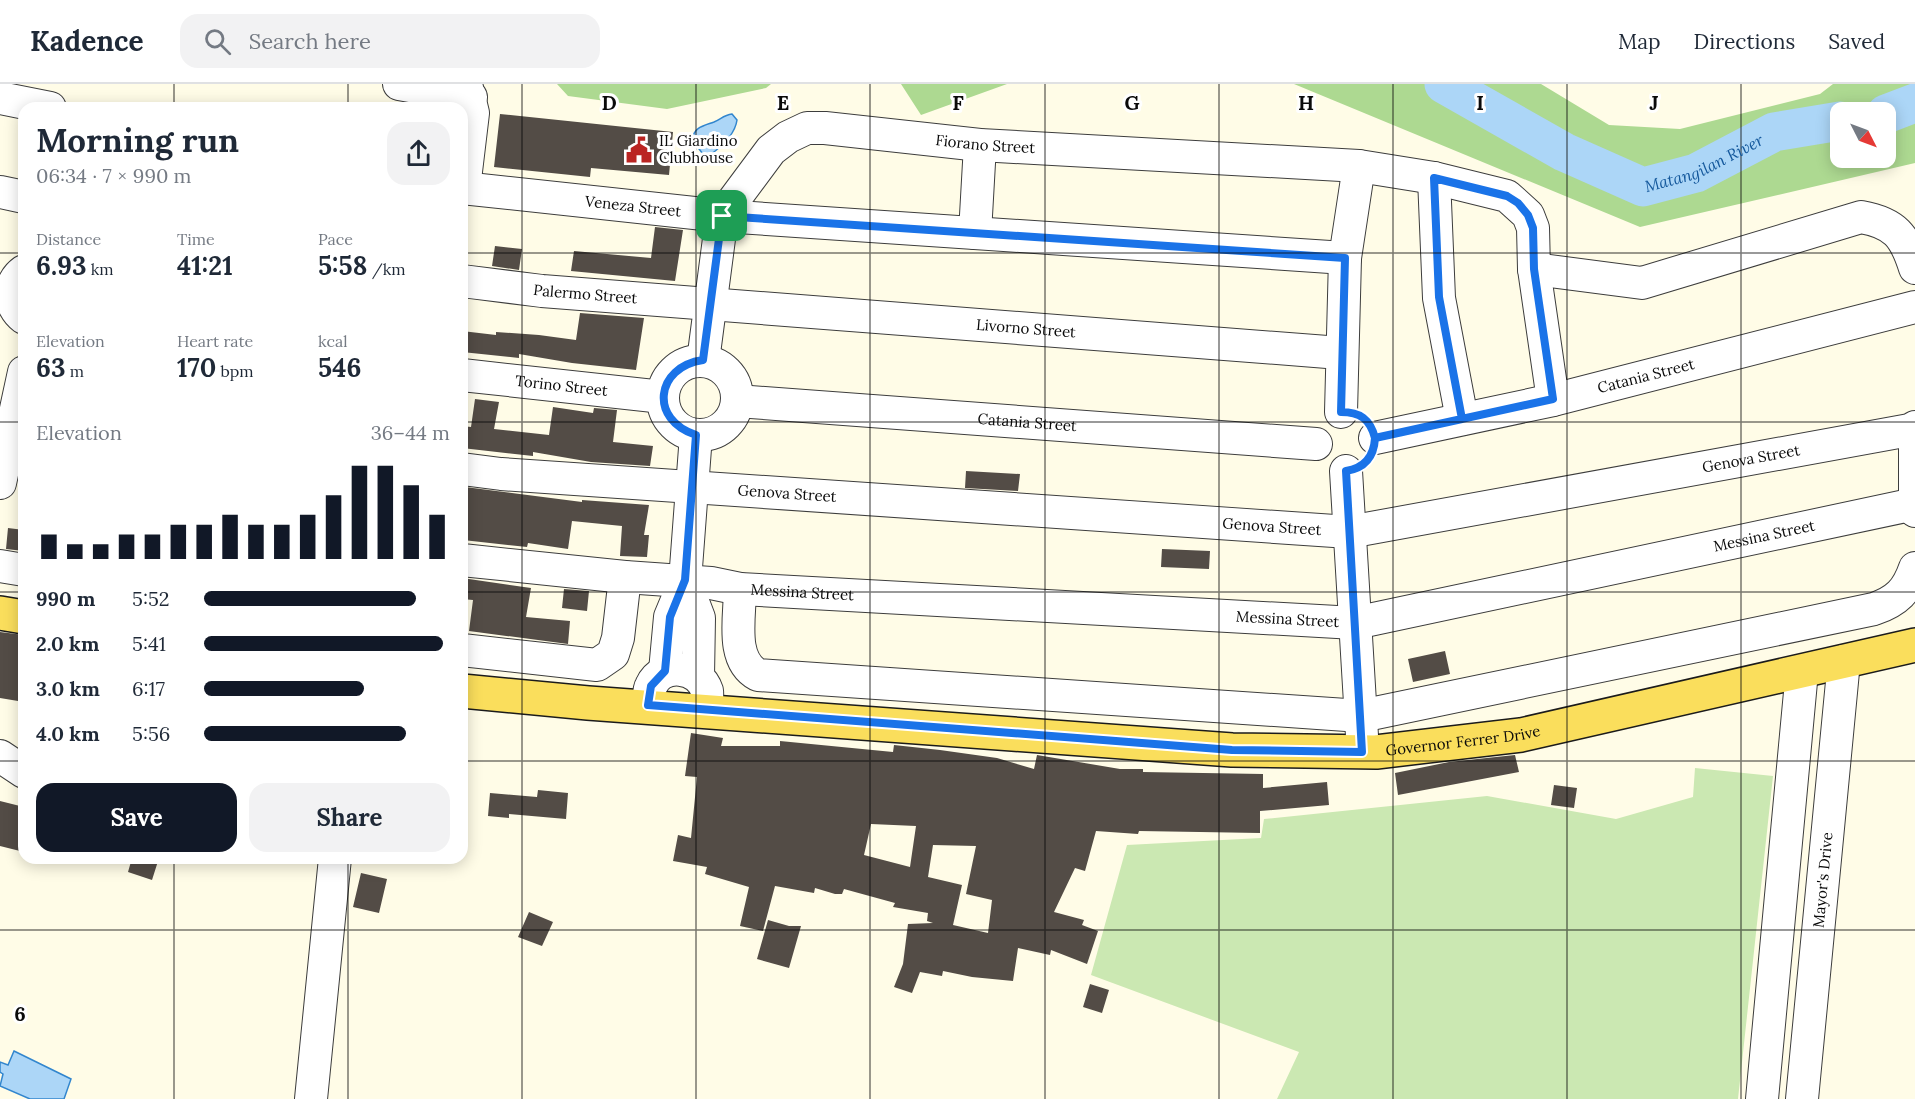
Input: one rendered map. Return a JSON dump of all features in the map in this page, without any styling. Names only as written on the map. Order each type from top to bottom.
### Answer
[{"type":"main road","points":[[0,613],[18,616]]},
{"type":"main road","name":"Governor Ferrer Drive","points":[[468,692],[588,703],[648,705],[1232,750],[1362,752],[1521,735],[1915,645]]},
{"type":"street","points":[[399,84],[469,90],[472,129],[468,155]]},
{"type":"street","points":[[0,98],[20,102]]},
{"type":"street","name":"Fiorano Street","points":[[703,360],[722,216],[771,150],[788,136],[807,128],[980,145],[1359,166],[1434,178],[1507,196],[1518,203],[1528,215],[1533,228],[1534,269],[1553,399]]},
{"type":"street","points":[[975,233],[980,145]]},
{"type":"street","points":[[1341,412],[1340,353],[1345,258],[1359,166]]},
{"type":"street","points":[[1434,178],[1439,297],[1462,419]]},
{"type":"street","name":"Veneza Street","points":[[468,189],[722,216],[1345,258]]},
{"type":"street","points":[[0,192],[18,196]]},
{"type":"street","points":[[1534,269],[1642,283],[1861,217],[1878,220],[1895,230],[1908,244],[1915,268]]},
{"type":"street","points":[[12,280],[12,303],[18,310]]},
{"type":"street","name":"Palermo Street","points":[[468,282],[542,291],[711,303]]},
{"type":"street","name":"Livorno Street","points":[[711,303],[1340,353]]},
{"type":"street","name":"Catania Street","points":[[1375,438],[1553,399],[1915,307]]},
{"type":"street","points":[[703,360],[717,364],[729,374],[736,386],[737,401],[733,416],[723,427],[710,434],[696,435],[683,431],[672,422],[665,410],[663,397],[666,382],[675,370],[688,363],[703,360]]},
{"type":"street","name":"Torino Street","points":[[468,376],[663,397]]},
{"type":"street","points":[[9,478],[17,380]]},
{"type":"street","name":"Catania Street","points":[[737,401],[1316,444]]},
{"type":"street","points":[[1341,412],[1361,415],[1368,421],[1375,438],[1375,447],[1364,464],[1346,471],[1329,466],[1318,453],[1316,444],[1317,433],[1322,423],[1341,412]]},
{"type":"street","points":[[1915,428],[1915,511]]},
{"type":"street","name":"Genova Street","points":[[468,470],[501,474],[1349,532],[1915,428]]},
{"type":"street","points":[[648,705],[651,686],[665,671],[670,617],[685,580],[696,435]]},
{"type":"street","points":[[1346,471],[1362,752]]},
{"type":"street","name":"Messina Street","points":[[468,561],[625,578],[685,580],[740,589],[1355,623],[1915,504]]},
{"type":"street","points":[[0,566],[18,569]]},
{"type":"street","points":[[740,589],[740,654],[750,671],[758,675],[1361,716],[1874,609],[1890,603],[1904,593],[1915,568]]},
{"type":"street","points":[[468,651],[597,665],[613,654],[618,638],[625,578]]},
{"type":"street","points":[[685,580],[699,618],[698,676],[707,692],[706,710]]},
{"type":"street","name":"Mayor's Drive","points":[[1802,1099],[1844,661]]},
{"type":"street","points":[[665,671],[682,669],[698,676]]},
{"type":"street","points":[[1762,1099],[1802,671]]},
{"type":"street","points":[[0,756],[18,768]]},
{"type":"street","points":[[311,1099],[334,864]]},
{"type":"green space","points":[[557,84],[771,84],[766,88],[667,109],[568,96]]},
{"type":"green space","points":[[901,84],[1007,84],[921,115]]},
{"type":"green space","points":[[1294,84],[1541,84],[1609,125],[1680,129],[1820,94],[1833,84],[1915,84],[1915,163],[1896,167],[1896,102],[1830,102],[1830,168],[1894,168],[1640,227]]},
{"type":"green space","points":[[1695,768],[1773,776],[1738,1099],[1277,1099],[1299,1052],[1091,975],[1127,845],[1261,838],[1264,819],[1487,796],[1616,819],[1693,797]]},
{"type":"water","points":[[732,114],[737,120],[730,136],[710,155],[703,154],[692,140],[695,132],[703,126]]},
{"type":"water","points":[[14,1051],[71,1079],[64,1099],[30,1099],[0,1086],[3,1074],[0,1072],[0,1062],[8,1065]]},
{"type":"building","points":[[500,114],[673,132],[669,175],[591,168],[590,177],[494,167]]},
{"type":"building","points":[[655,227],[683,230],[675,281],[571,271],[574,251],[651,258]]},
{"type":"building","points":[[495,246],[522,249],[519,270],[492,266]]},
{"type":"building","points":[[580,313],[644,318],[636,370],[519,354],[519,358],[468,353],[468,332],[496,335],[496,332],[539,335],[576,340]]},
{"type":"building","points":[[475,399],[499,402],[494,429],[549,435],[553,407],[593,413],[594,408],[617,410],[613,442],[653,446],[650,466],[591,462],[533,452],[533,456],[468,449],[468,427],[471,427]]},
{"type":"building","points":[[966,471],[1020,474],[1018,491],[965,488]]},
{"type":"building","points":[[468,487],[582,502],[582,500],[649,505],[644,535],[649,535],[647,557],[620,556],[622,526],[572,521],[568,549],[528,543],[527,547],[468,541]]},
{"type":"building","points":[[8,528],[18,529],[18,550],[6,549]]},
{"type":"building","points":[[1162,549],[1210,551],[1209,569],[1161,567]]},
{"type":"building","points":[[468,579],[531,588],[526,617],[570,621],[568,644],[469,631],[473,600],[468,600]]},
{"type":"building","points":[[564,589],[589,591],[587,611],[562,608]]},
{"type":"building","points":[[0,632],[18,634],[18,701],[0,698]]},
{"type":"building","points":[[1445,651],[1450,674],[1413,682],[1408,659]]},
{"type":"building","points":[[691,733],[723,738],[721,746],[780,746],[780,741],[893,752],[894,745],[997,758],[1034,769],[1037,755],[1120,769],[1143,769],[1143,772],[1263,774],[1263,788],[1327,782],[1329,805],[1260,811],[1260,833],[1139,831],[1138,834],[1096,831],[1085,871],[1075,868],[1054,912],[1084,920],[1082,925],[1098,931],[1087,964],[1051,950],[1050,955],[1018,948],[1013,981],[972,977],[943,971],[942,976],[920,972],[912,993],[894,987],[903,964],[908,924],[933,923],[927,921],[928,913],[893,907],[895,903],[844,889],[842,894],[835,894],[815,888],[814,893],[775,886],[763,931],[740,926],[749,887],[705,874],[707,867],[673,861],[678,835],[691,838],[697,777],[685,776]],"holes":[[[871,824],[916,826],[910,867],[864,855]],[[933,845],[976,846],[966,894],[992,900],[988,933],[953,925],[962,885],[928,877]]]},
{"type":"building","points":[[1515,755],[1519,772],[1398,795],[1395,773],[1449,762]]},
{"type":"building","points":[[1554,785],[1577,788],[1574,808],[1551,805]]},
{"type":"building","points":[[538,790],[568,793],[566,819],[509,814],[509,818],[488,816],[490,793],[537,797]]},
{"type":"building","points":[[0,801],[18,806],[18,850],[0,846]]},
{"type":"building","points":[[130,864],[157,864],[152,880],[128,872]]},
{"type":"building","points":[[361,873],[387,879],[379,913],[353,907]]},
{"type":"building","points":[[529,912],[553,922],[542,946],[518,937]]},
{"type":"building","points":[[768,920],[789,926],[801,926],[789,968],[757,959]]},
{"type":"building","points":[[1090,984],[1109,990],[1102,1013],[1083,1007]]},
{"type":"waterway","name":"Matangilan River","points":[[1444,84],[1564,152],[1643,187],[1696,173],[1774,132],[1830,123]]},
{"type":"waterway","name":"Matangilan River","points":[[1896,110],[1915,103]]},
{"type":"place","name":"IL Giardino Clubhouse","points":[[639,150]]},
{"type":"route","points":[[722,216],[703,360],[688,363],[675,370],[666,382],[663,397],[665,410],[672,422],[683,431],[696,435],[685,580],[670,617],[665,671],[651,686],[648,705],[1232,750],[1362,752],[1346,471],[1364,464],[1375,447],[1375,438],[1508,409],[1553,399],[1534,269],[1533,228],[1528,215],[1518,203],[1507,196],[1434,178],[1439,297],[1462,419],[1375,438],[1373,429],[1361,415],[1341,412],[1340,353],[1345,258],[722,216]]}]
